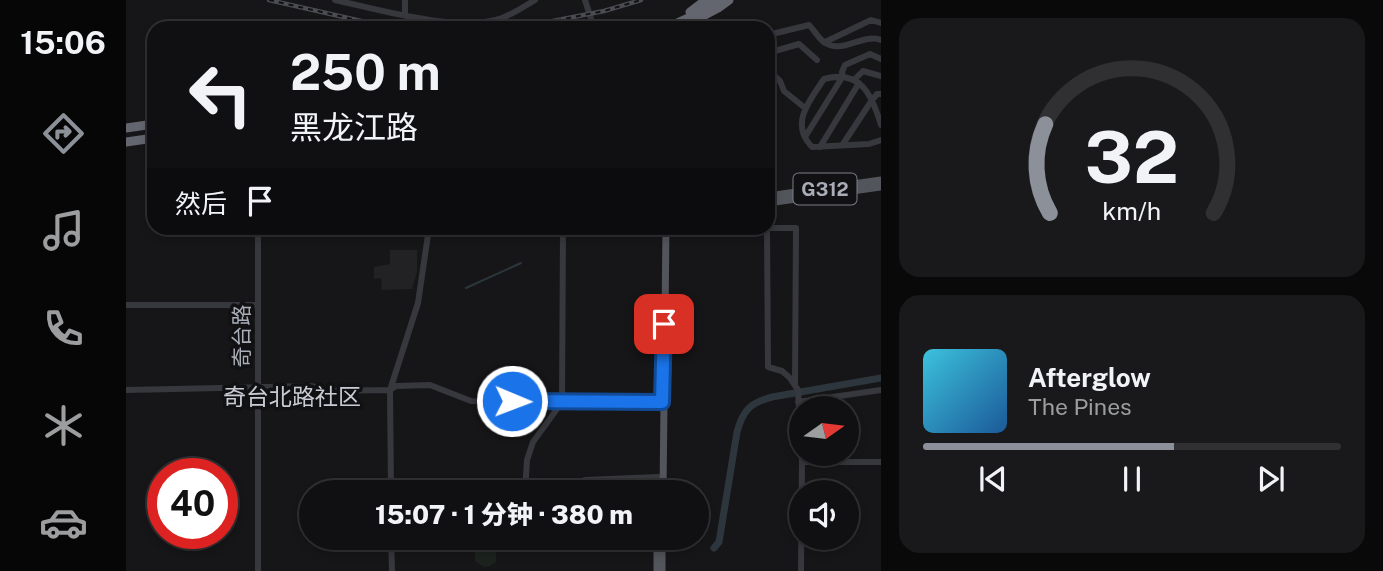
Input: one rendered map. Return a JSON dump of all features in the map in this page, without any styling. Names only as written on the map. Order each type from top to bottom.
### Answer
[{"type":"highway","points":[[672,21],[706,0]]},
{"type":"highway","points":[[682,21],[718,0]]},
{"type":"highway","points":[[693,21],[729,0]]},
{"type":"highway","points":[[691,21],[735,0]]},
{"type":"highway","points":[[126,126],[147,124]]},
{"type":"highway","points":[[126,140],[147,136]]},
{"type":"main road","name":"G312","points":[[775,196],[881,180]]},
{"type":"main road","name":"G312","points":[[775,203],[881,187]]},
{"type":"main road","points":[[658,480],[664,235]]},
{"type":"main road","points":[[660,401],[660,480]]},
{"type":"main road","points":[[659,571],[660,550]]},
{"type":"street","points":[[335,0],[405,15],[468,21]]},
{"type":"street","points":[[405,0],[405,15]]},
{"type":"street","points":[[485,21],[503,18],[536,0]]},
{"type":"street","points":[[585,0],[592,21]]},
{"type":"street","points":[[824,43],[871,20],[881,23]]},
{"type":"street","points":[[775,33],[809,25],[824,43],[847,46],[872,37],[881,40]]},
{"type":"street","points":[[775,50],[799,44],[817,60]]},
{"type":"street","points":[[805,137],[843,76],[845,65],[870,54],[881,59]]},
{"type":"street","points":[[820,147],[863,71],[881,76]]},
{"type":"street","points":[[775,76],[785,91],[805,108]]},
{"type":"street","points":[[881,125],[872,100],[857,82],[843,76],[824,79],[805,108],[800,123],[811,147],[869,144],[881,140]]},
{"type":"street","points":[[843,144],[872,100],[877,94],[881,94]]},
{"type":"street","points":[[775,228],[796,228],[798,396]]},
{"type":"street","name":"奇台路","points":[[258,235],[258,571]]},
{"type":"street","points":[[391,480],[390,394],[418,303],[420,272],[428,235]]},
{"type":"street","points":[[525,480],[527,460],[533,442],[562,402],[563,235]]},
{"type":"street","points":[[767,235],[768,367],[782,371],[797,387]]},
{"type":"street","points":[[126,305],[258,305]]},
{"type":"street","points":[[126,390],[317,385],[320,391],[390,394]]},
{"type":"street","points":[[390,394],[396,386],[430,385],[471,401],[660,401]]},
{"type":"street","points":[[840,396],[881,390]]},
{"type":"street","points":[[859,462],[881,462]]},
{"type":"street","points":[[801,571],[802,466]]},
{"type":"street","points":[[585,480],[658,477]]},
{"type":"street","points":[[391,550],[392,571]]},
{"type":"shaded area","points":[[390,250],[417,250],[417,272],[412,289],[382,290],[381,278],[374,279],[374,267],[390,264]]},
{"type":"shaded area","points":[[475,550],[496,550],[496,562],[490,566],[484,567],[475,561]]},
{"type":"waterway","points":[[466,288],[521,263]]},
{"type":"waterway","points":[[714,548],[719,542],[737,432],[748,408],[772,397],[881,378]]},
{"type":"railway","points":[[269,0],[361,21]]},
{"type":"railway","points":[[553,21],[604,11],[641,0]]},
{"type":"district","name":"奇台北路社区","points":[[292,396]]},
{"type":"route","points":[[512,401],[662,402],[664,324]]}]
